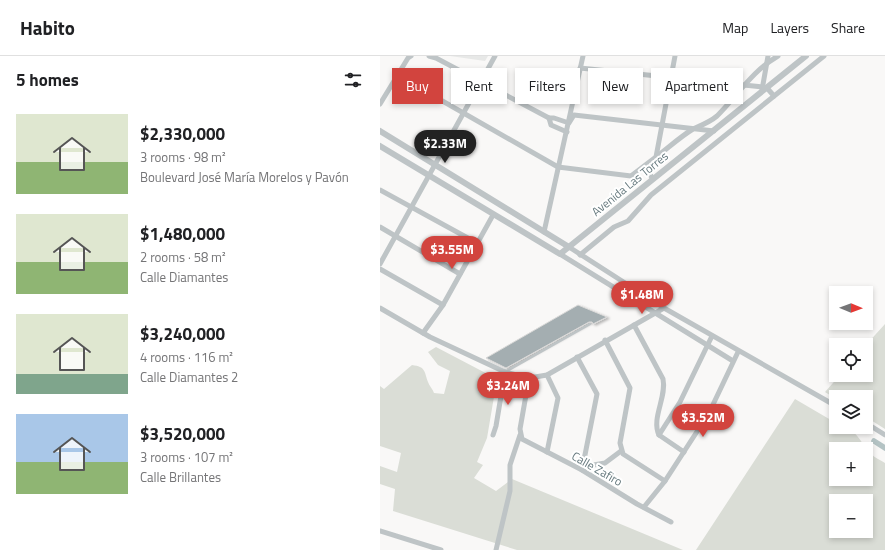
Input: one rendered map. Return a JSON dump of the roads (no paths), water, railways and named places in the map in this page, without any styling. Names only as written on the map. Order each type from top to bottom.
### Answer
[{"type":"street","points":[[402,68],[411,56]]},
{"type":"street","points":[[430,56],[456,68]]},
{"type":"street","points":[[489,68],[495,56]]},
{"type":"street","points":[[583,56],[580,68],[651,76]]},
{"type":"street","points":[[673,68],[675,56]]},
{"type":"street","points":[[764,89],[768,56]]},
{"type":"street","name":"Avenida Las Torres","points":[[743,85],[767,63],[778,56]]},
{"type":"street","name":"Avenida Las Torres","points":[[560,254],[806,56]]},
{"type":"street","points":[[580,255],[614,227],[628,221],[651,195],[824,56]]},
{"type":"street","points":[[380,104],[392,84]]},
{"type":"street","points":[[743,85],[764,89],[774,96]]},
{"type":"street","points":[[507,95],[549,118],[554,118],[569,123]]},
{"type":"street","points":[[443,102],[558,167]]},
{"type":"street","points":[[380,264],[469,104]]},
{"type":"street","points":[[544,232],[573,104]]},
{"type":"street","points":[[656,156],[665,104]]},
{"type":"street","name":"Avenida Las Torres","points":[[558,167],[631,176],[694,129],[705,125],[717,116],[727,104]]},
{"type":"street","points":[[569,123],[574,115],[714,131]]},
{"type":"street","points":[[549,118],[551,125],[566,132]]},
{"type":"street","points":[[380,131],[569,247],[664,308],[738,352],[829,402]]},
{"type":"street","points":[[380,146],[560,254],[734,362]]},
{"type":"street","points":[[645,167],[653,179]]},
{"type":"street","points":[[380,190],[477,243]]},
{"type":"street","points":[[423,333],[444,305],[493,214]]},
{"type":"street","points":[[380,227],[460,274]]},
{"type":"street","points":[[380,269],[444,305]]},
{"type":"street","points":[[380,308],[423,333],[505,372],[529,378],[547,374],[664,308]]},
{"type":"street","points":[[634,325],[663,379],[664,386],[657,421],[659,435],[684,452]]},
{"type":"street","points":[[659,435],[680,402],[712,336]]},
{"type":"street","points":[[605,340],[630,388],[628,407],[620,443],[621,451],[628,458],[665,481]]},
{"type":"street","points":[[644,508],[665,481],[709,413],[738,352]]},
{"type":"street","points":[[576,357],[597,394],[582,468],[605,463],[621,451]]},
{"type":"street","points":[[493,435],[496,426],[505,372]]},
{"type":"street","points":[[547,374],[558,398],[547,452]]},
{"type":"street","points":[[496,550],[510,491],[510,465],[520,432],[529,378]]},
{"type":"street","points":[[873,428],[885,435]]},
{"type":"street","name":"Calle Zafiro","points":[[520,432],[526,442],[582,468],[644,508],[671,522]]},
{"type":"street","points":[[380,531],[442,550]]},
{"type":"lane","points":[[505,372],[590,324]]},
{"type":"waterway","points":[[874,441],[885,448]]}]
